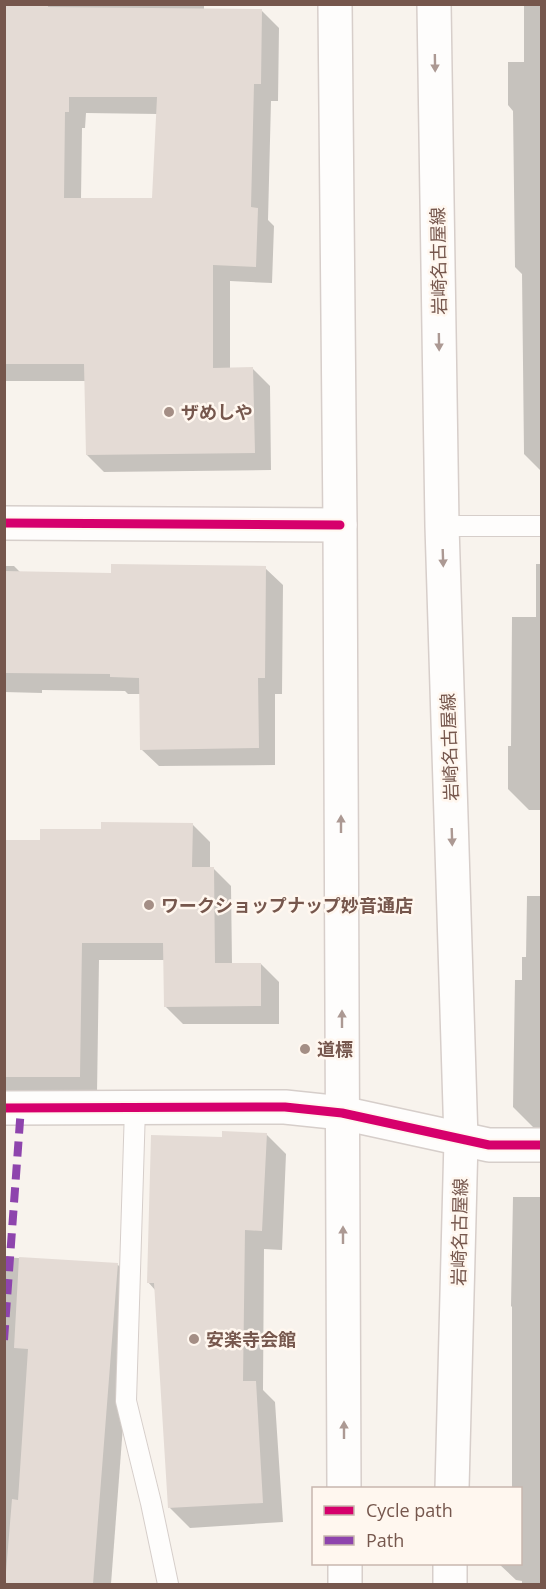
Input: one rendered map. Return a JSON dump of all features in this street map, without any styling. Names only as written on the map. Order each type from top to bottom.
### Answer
[{"type":"main road","points":[[335,4],[340,525],[344,1487]]},
{"type":"main road","name":"岩崎名古屋線","points":[[434,4],[442,526],[461,1140],[452,1487]]},
{"type":"main road","points":[[4,523],[340,525]]},
{"type":"main road","points":[[4,1108],[285,1107],[342,1113],[489,1145],[542,1145]]},
{"type":"main road","points":[[345,1565],[345,1584]]},
{"type":"main road","points":[[450,1565],[450,1584]]},
{"type":"lane","points":[[442,526],[542,526]]},
{"type":"lane","points":[[135,1108],[126,1401],[168,1584]]},
{"type":"building","points":[[4,4],[48,4],[48,7],[262,9],[261,84],[254,84],[251,207],[258,208],[256,267],[213,265],[213,368],[253,367],[255,453],[86,455],[84,364],[4,364]],"holes":[[[69,97],[157,97],[152,198],[64,198],[65,112],[69,112]]]},
{"type":"building","points":[[111,564],[266,566],[265,678],[258,678],[259,748],[140,750],[139,678],[110,677],[110,674],[4,673],[4,571],[111,573]]},
{"type":"building","points":[[101,822],[193,823],[192,867],[214,867],[215,963],[261,963],[261,1006],[164,1007],[163,943],[82,943],[80,1077],[4,1077],[4,840],[40,840],[40,829],[101,829]]},
{"type":"building","points":[[222,1131],[267,1133],[262,1231],[245,1230],[243,1381],[256,1381],[263,1503],[168,1508],[154,1283],[147,1283],[151,1135],[222,1137]]},
{"type":"building","points":[[19,1257],[118,1263],[93,1584],[5,1584],[12,1499],[18,1500],[28,1349],[14,1348]]},
{"type":"marked path","points":[[4,1340],[21,1107]]},
{"type":"cycle path","points":[[4,523],[340,525]]},
{"type":"cycle path","points":[[4,1108],[285,1107],[342,1113],[489,1145],[542,1145]]},
{"type":"place","name":"ザめしや","points":[[169,412]]},
{"type":"place","name":"ワークショップナップ妙音通店","points":[[149,905]]},
{"type":"place","name":"道標","points":[[305,1049]]},
{"type":"place","name":"安楽寺会館","points":[[194,1339]]}]
